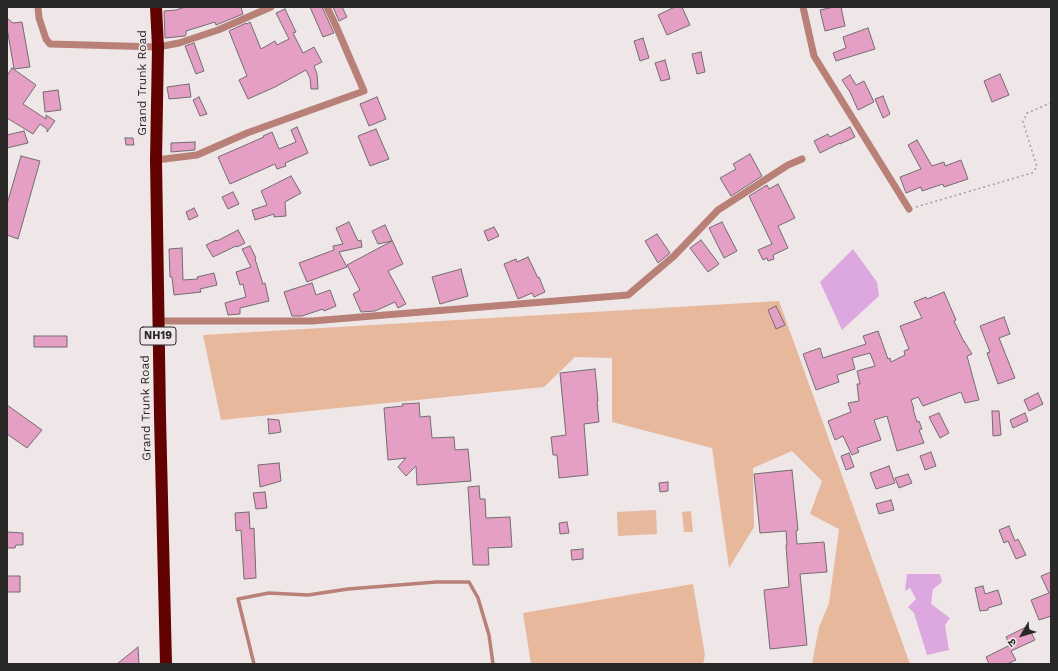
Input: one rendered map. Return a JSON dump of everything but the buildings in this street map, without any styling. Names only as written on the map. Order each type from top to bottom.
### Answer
[{"type":"highway","name":"Grand Trunk Road","points":[[156,7],[158,47],[156,160],[158,322],[166,664]]},
{"type":"street","points":[[38,7],[39,18],[46,39],[50,44],[158,47],[179,43],[218,30],[271,7]]},
{"type":"street","points":[[156,160],[197,155],[247,133],[364,91],[327,7]]},
{"type":"street","points":[[803,7],[814,56],[909,209]]},
{"type":"street","points":[[158,322],[312,321],[628,295],[674,256],[718,210],[788,165],[802,159]]},
{"type":"lane","points":[[254,664],[238,600],[269,593],[308,595],[348,589],[436,582],[469,582],[478,598],[489,636],[493,664]]},
{"type":"path","points":[[909,209],[1032,173],[1037,168],[1023,122],[1026,113],[1051,103]]},
{"type":"shaded area","points":[[853,249],[877,282],[879,296],[842,330],[820,282]]},
{"type":"shaded area","points":[[779,301],[910,664],[812,664],[819,627],[829,603],[839,529],[810,514],[822,481],[792,451],[753,468],[754,527],[729,568],[712,448],[612,422],[612,358],[575,357],[544,387],[221,420],[203,335]]},
{"type":"shaded area","points":[[656,510],[657,534],[618,536],[617,512]]},
{"type":"shaded area","points":[[691,511],[693,532],[684,532],[682,512]]},
{"type":"shaded area","points":[[907,574],[940,574],[942,582],[933,589],[931,604],[950,618],[945,625],[949,650],[927,655],[914,613],[908,607],[916,599],[910,588],[905,591]]},
{"type":"shaded area","points":[[693,584],[705,655],[703,664],[531,664],[523,613]]}]
